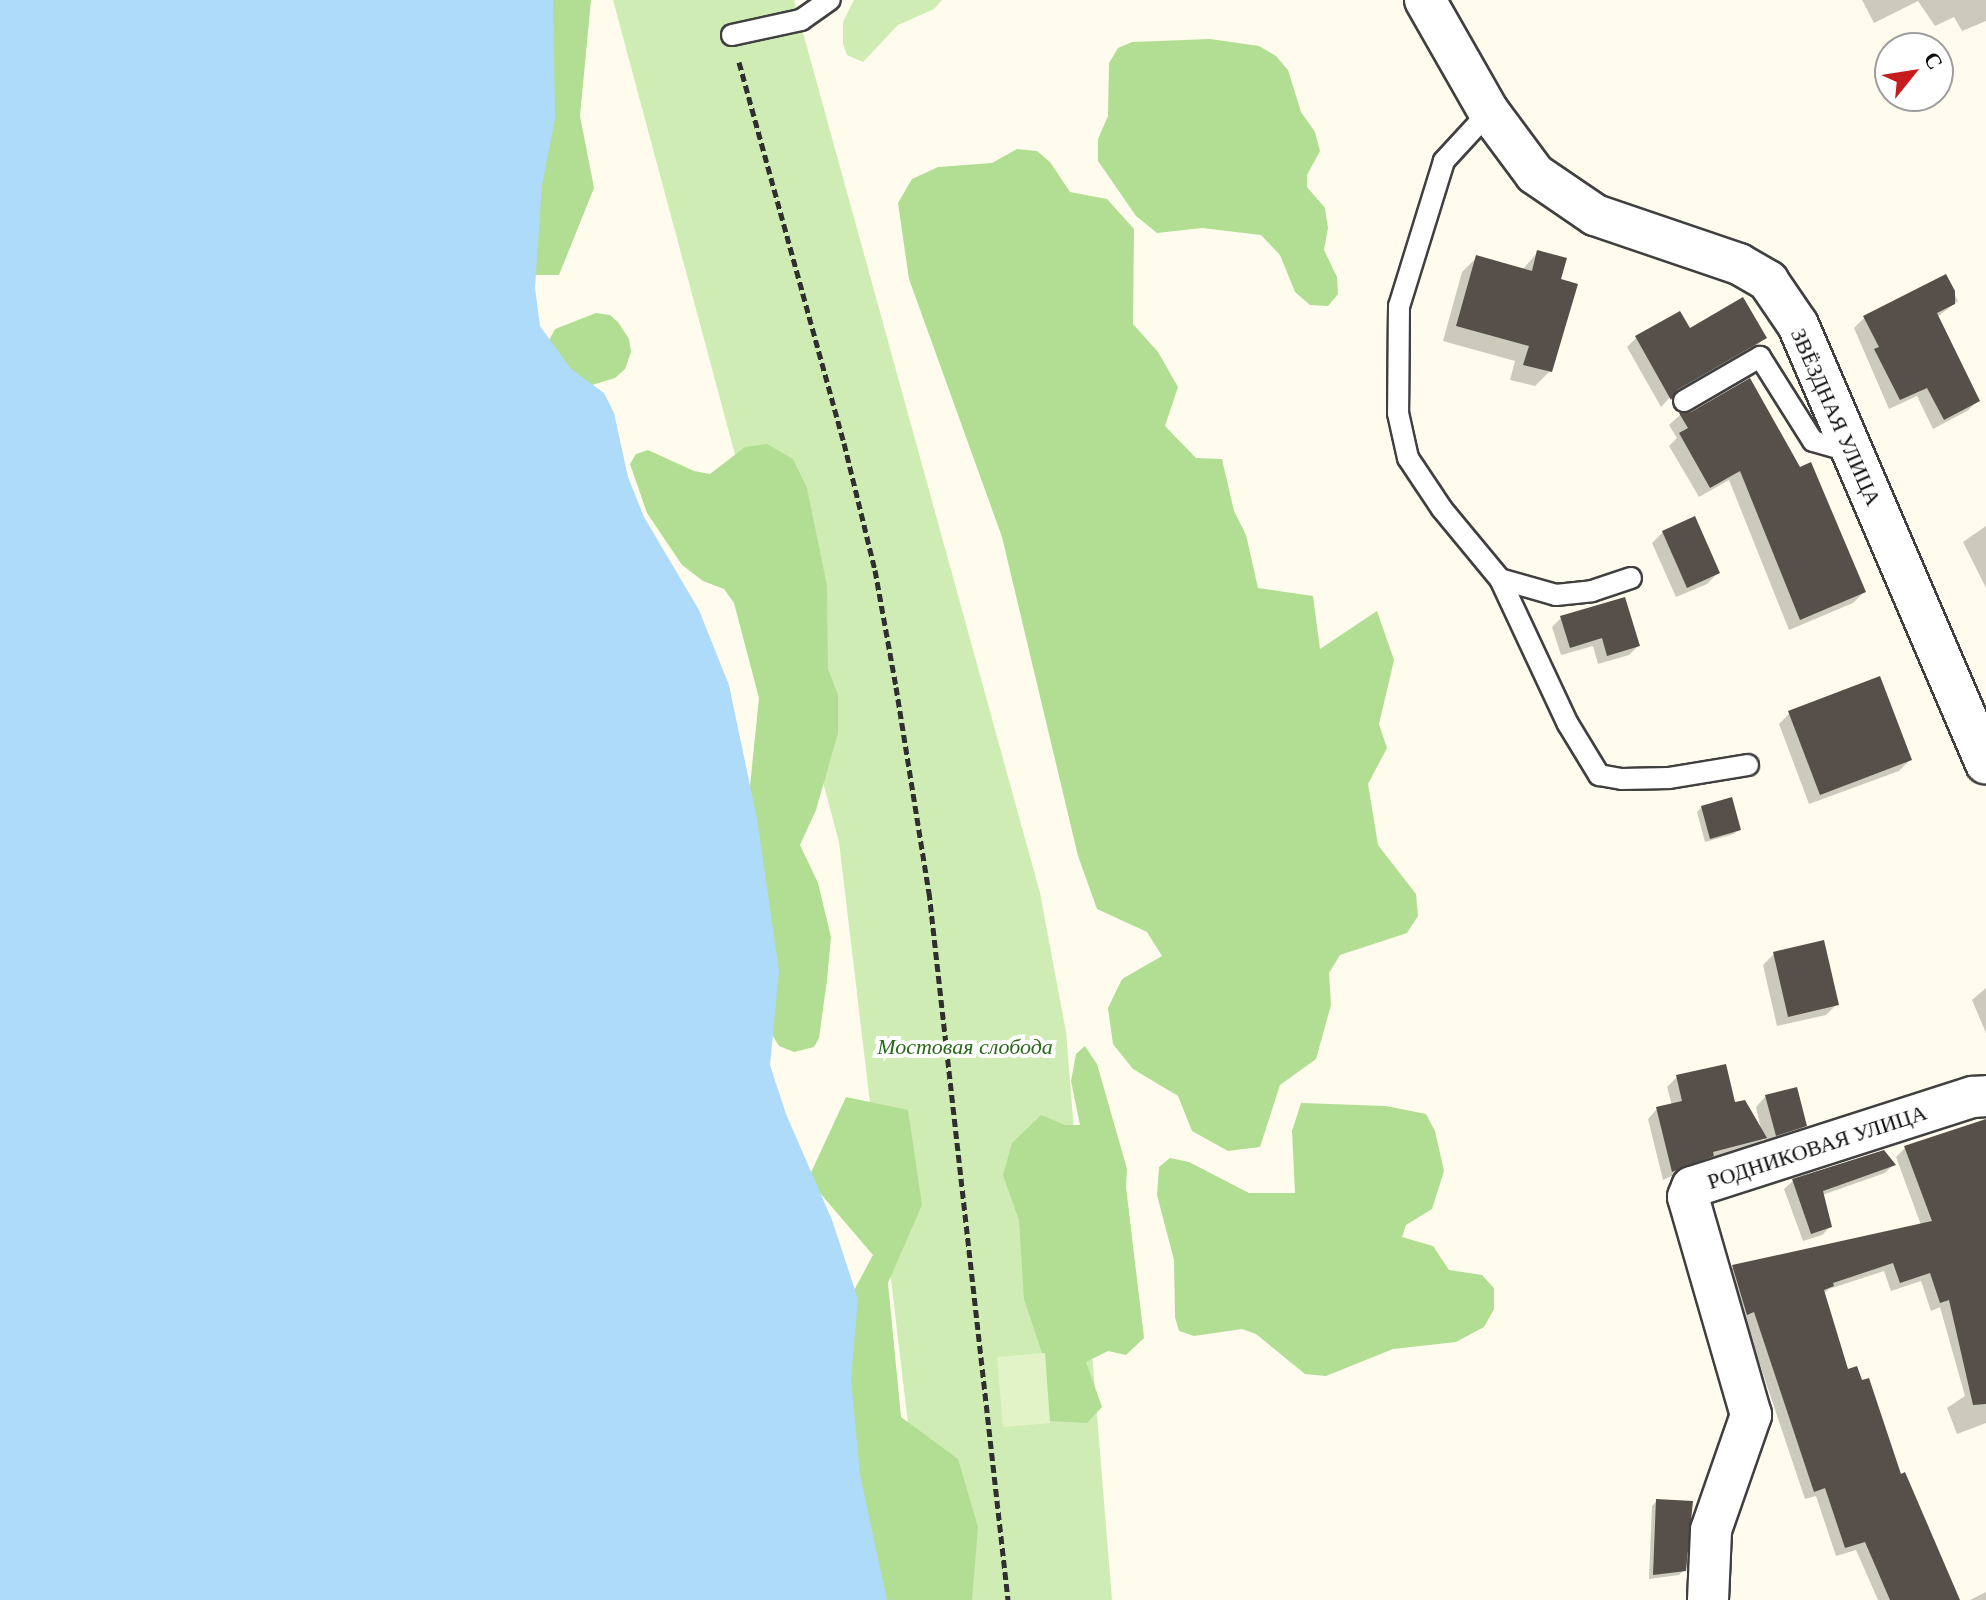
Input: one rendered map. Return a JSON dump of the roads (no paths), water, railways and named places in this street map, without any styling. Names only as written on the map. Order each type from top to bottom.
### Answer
[{"type":"street","name":"ЗВЁЗДНАЯ УЛИЦА","points":[[1425,0],[1489,112],[1535,174],[1595,215],[1739,264],[1768,281],[1798,325],[1986,763]]},
{"type":"street","name":"РОДНИКОВАЯ УЛИЦА","points":[[1708,1600],[1711,1530],[1751,1415],[1688,1197],[1692,1187],[1973,1097],[1986,1096]]},
{"type":"lane","points":[[732,35],[801,20],[830,0]]},
{"type":"lane","points":[[1489,112],[1444,161],[1399,306],[1398,413],[1408,458],[1442,509],[1500,579],[1568,724],[1599,775],[1622,779],[1669,778],[1748,765]]},
{"type":"lane","points":[[1684,401],[1760,357],[1813,441],[1852,452]]},
{"type":"lane","points":[[1500,579],[1556,595],[1592,591],[1631,578]]},
{"type":"water","points":[[0,0],[553,0],[555,119],[542,185],[535,288],[540,326],[571,369],[604,393],[614,413],[628,477],[644,517],[699,610],[729,685],[757,819],[779,971],[770,1065],[786,1114],[832,1220],[858,1299],[851,1379],[860,1475],[887,1600],[0,1600]]},
{"type":"park label","name":"Мостовая слобода","points":[[965,1047]]}]
